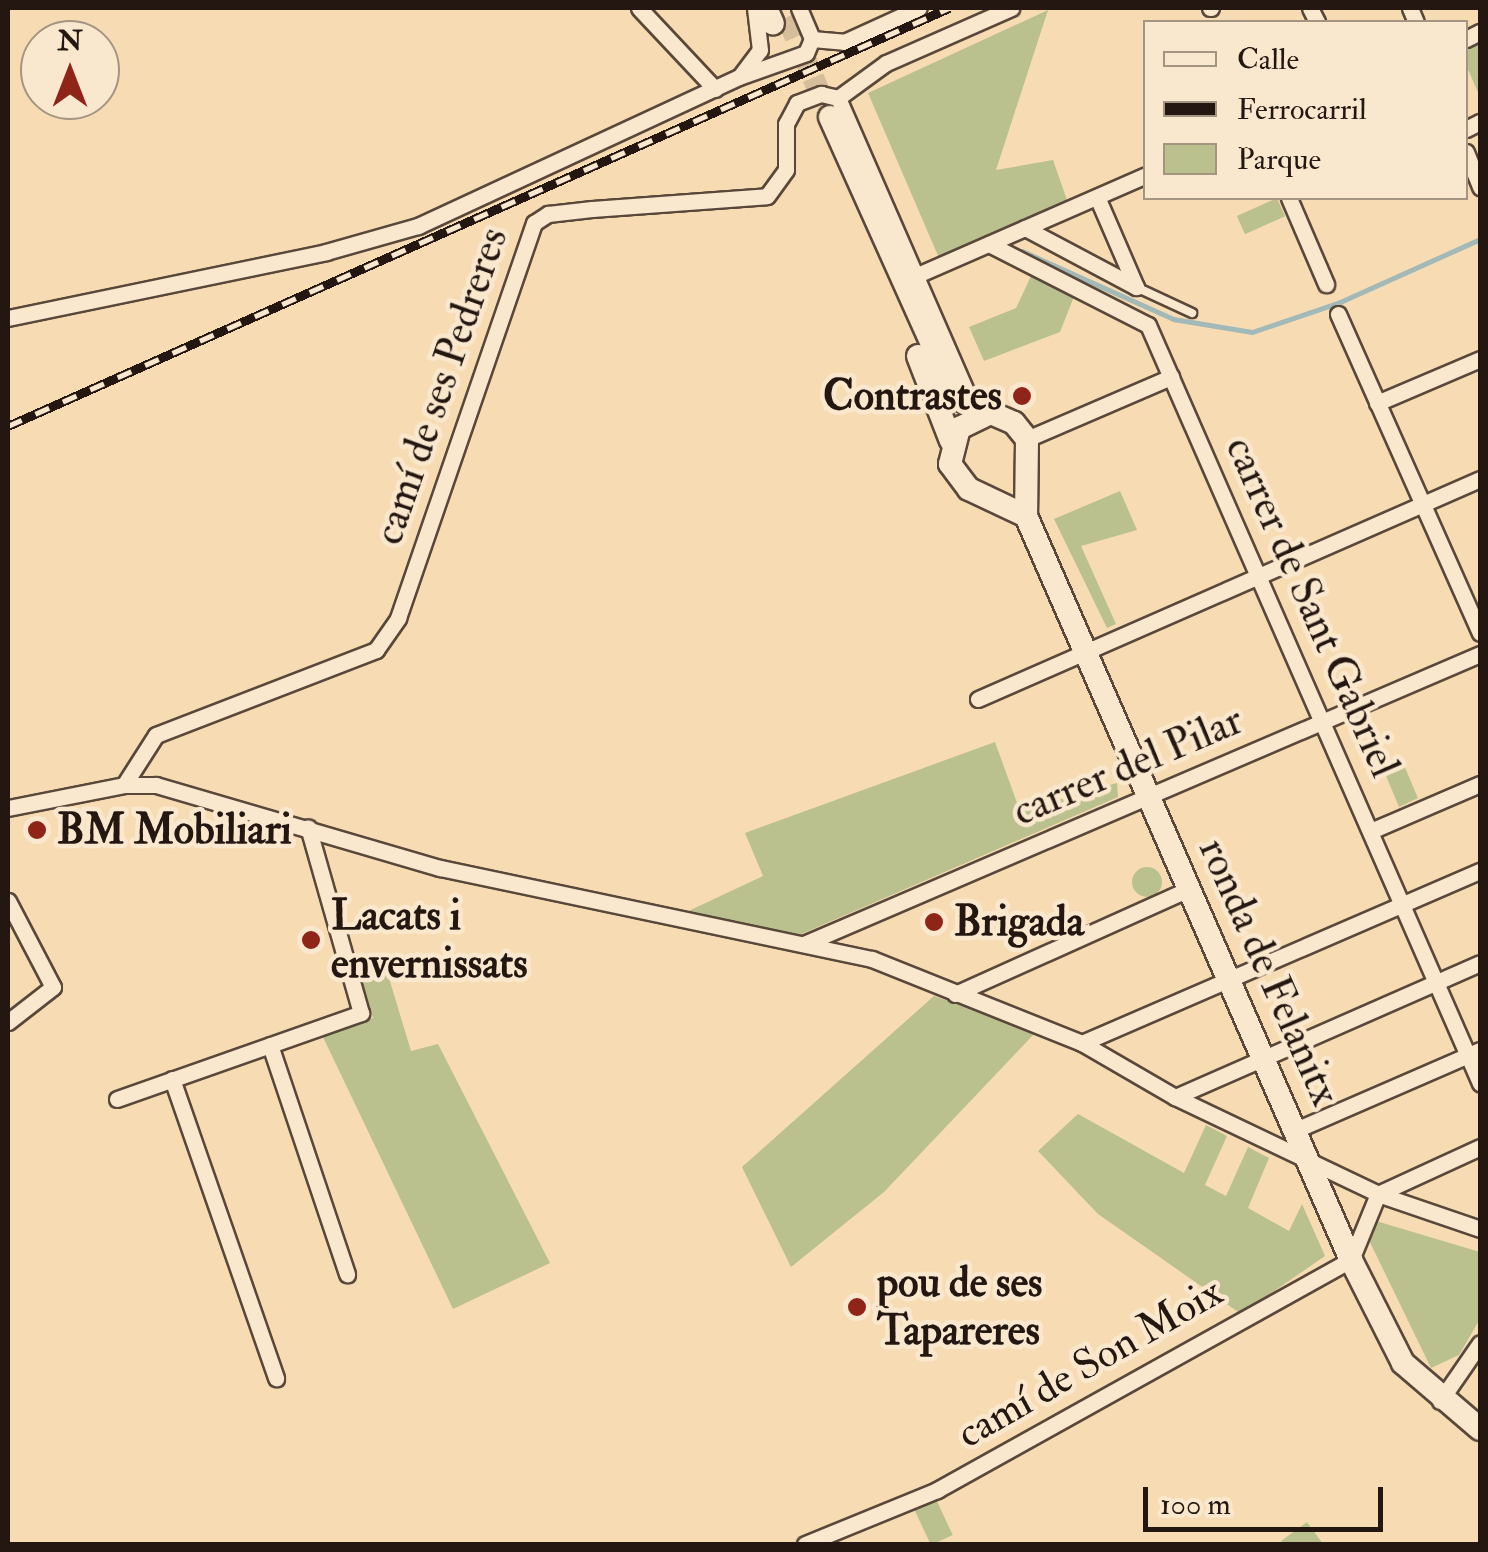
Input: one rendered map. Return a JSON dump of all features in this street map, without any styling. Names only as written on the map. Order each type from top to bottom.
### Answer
[{"type":"main road","points":[[829,113],[956,398],[1014,422],[1027,439],[1026,516]]},
{"type":"main road","points":[[829,113],[951,441],[956,477],[1026,516]]},
{"type":"main road","points":[[951,441],[980,411]]},
{"type":"main road","points":[[989,494],[1013,487],[1026,472]]},
{"type":"main road","name":"ronda de Felanitx","points":[[1026,516],[1314,1164],[1351,1260],[1403,1363],[1440,1400],[1480,1430]]},
{"type":"street","points":[[639,8],[714,88]]},
{"type":"street","points":[[738,77],[760,50],[755,8]]},
{"type":"street","points":[[781,13],[812,39],[844,42],[918,8]]},
{"type":"street","points":[[980,411],[915,276],[829,113],[886,64],[1011,8]]},
{"type":"street","points":[[8,318],[418,226],[738,77],[806,53],[812,39]]},
{"type":"street","name":"camí de ses Pedreres","points":[[124,785],[156,735],[376,650],[398,618],[534,223],[548,214],[592,208],[768,196],[786,170],[786,124],[797,103],[821,94],[829,113]]},
{"type":"street","points":[[1468,157],[1480,187]]},
{"type":"street","points":[[915,276],[1143,176]]},
{"type":"street","points":[[1097,196],[1136,287]]},
{"type":"street","points":[[1293,200],[1326,284]]},
{"type":"street","points":[[1025,228],[1136,287]]},
{"type":"street","name":"carrer de Sant Gabriel","points":[[989,244],[1148,326],[1438,982],[1475,1052],[1480,1083]]},
{"type":"street","points":[[1338,314],[1480,634]]},
{"type":"street","points":[[1377,403],[1480,359]]},
{"type":"street","points":[[1027,439],[1171,377]]},
{"type":"street","points":[[978,699],[1480,479]]},
{"type":"street","name":"carrer del Pilar","points":[[804,944],[1480,654]]},
{"type":"street","points":[[1373,830],[1480,784]]},
{"type":"street","points":[[8,808],[124,785],[214,798],[458,872],[872,959],[1082,1043],[1175,1097],[1378,1194],[1480,1228]]},
{"type":"street","points":[[118,1098],[362,1013],[308,827]]},
{"type":"street","points":[[1082,1043],[1480,872]]},
{"type":"street","points":[[955,994],[1189,889]]},
{"type":"street","points":[[8,901],[53,987],[8,1022]]},
{"type":"street","points":[[1175,1097],[1480,963]]},
{"type":"street","points":[[270,1046],[347,1274]]},
{"type":"street","points":[[1298,1129],[1475,1052]]},
{"type":"street","points":[[172,1079],[276,1378]]},
{"type":"street","points":[[1351,1260],[1378,1194],[1480,1146]]},
{"type":"street","name":"camí de Son Moix","points":[[805,1544],[937,1490],[1351,1260]]},
{"type":"street","points":[[1440,1400],[1480,1343]]},
{"type":"lane","points":[[1136,287],[1192,313]]},
{"type":"green space","points":[[1048,10],[996,170],[1053,160],[1067,200],[939,258],[868,93]]},
{"type":"green space","points":[[1480,42],[1480,97],[1468,70],[1468,48]]},
{"type":"green space","points":[[1278,200],[1285,216],[1245,234],[1237,216]]},
{"type":"green space","points":[[1032,274],[1075,294],[1060,332],[984,361],[969,327],[1016,308]]},
{"type":"green space","points":[[1120,491],[1137,530],[1081,546],[1116,624],[1107,628],[1054,519]]},
{"type":"green space","points":[[995,742],[1020,811],[1117,783],[1118,797],[790,939],[680,915],[763,876],[745,833]]},
{"type":"green space","points":[[1400,756],[1418,798],[1399,807],[1384,771]]},
{"type":"green space","points":[[1147,867],[1158,871],[1162,882],[1158,893],[1147,897],[1136,893],[1132,882],[1136,871]]},
{"type":"green space","points":[[386,968],[411,1051],[438,1044],[550,1263],[453,1309],[322,1035],[373,1018],[360,979]]},
{"type":"green space","points":[[934,996],[1036,1032],[884,1192],[791,1267],[742,1167]]},
{"type":"green space","points":[[1078,1114],[1184,1173],[1206,1125],[1227,1136],[1205,1185],[1226,1196],[1248,1147],[1269,1158],[1248,1208],[1289,1231],[1302,1204],[1325,1256],[1241,1314],[1098,1214],[1038,1151]]},
{"type":"green space","points":[[1376,1221],[1480,1252],[1480,1319],[1459,1355],[1431,1368],[1365,1232]]},
{"type":"green space","points":[[935,1497],[953,1535],[930,1544],[913,1507]]},
{"type":"green space","points":[[1307,1522],[1323,1544],[1281,1541]]},
{"type":"waterway","points":[[1022,251],[1173,319],[1252,332],[1340,302],[1480,239]]},
{"type":"tunnel","points":[[787,17],[830,117]]},
{"type":"railway","points":[[8,426],[949,8]]},
{"type":"place","name":"Contrastes","points":[[1022,396]]},
{"type":"place","name":"BM Mobiliari","points":[[37,830]]},
{"type":"place","name":"Brigada","points":[[934,922]]},
{"type":"place","name":"Lacats i envernissats","points":[[311,940]]},
{"type":"place","name":"pou de ses Tapareres","points":[[857,1307]]}]
